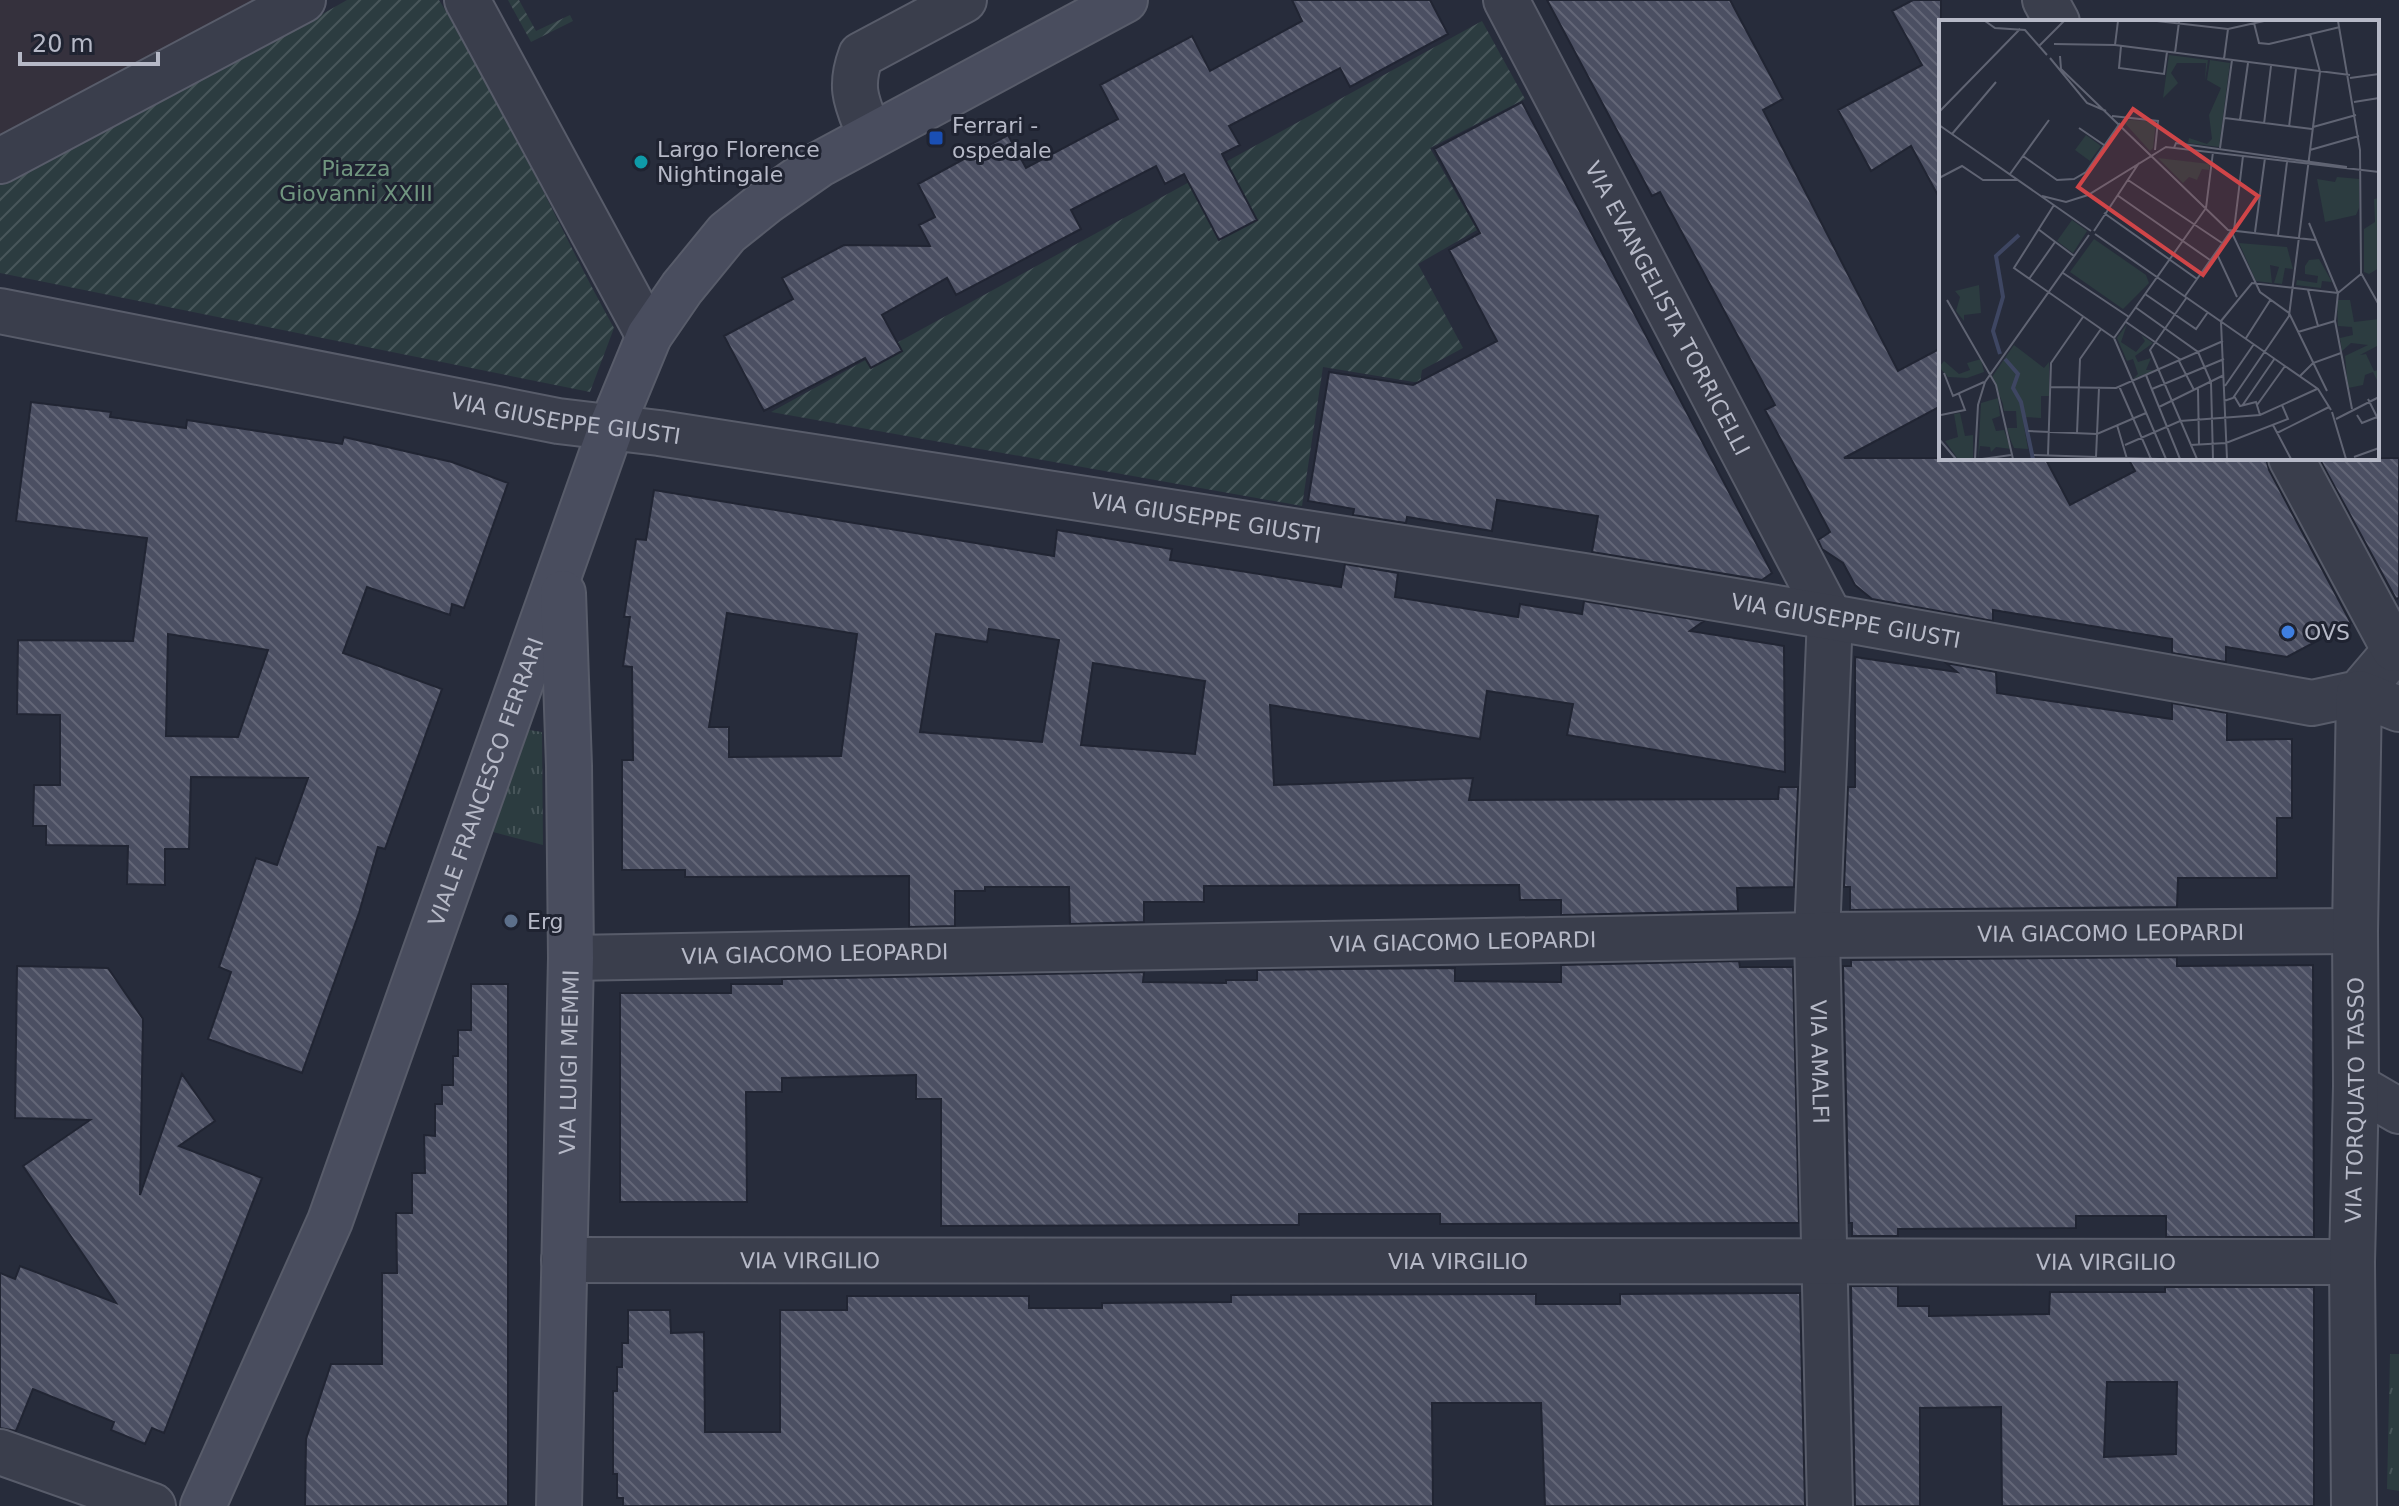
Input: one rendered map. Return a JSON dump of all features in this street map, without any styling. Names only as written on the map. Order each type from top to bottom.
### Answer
[{"type":"street","points":[[0,161],[303,0]]},
{"type":"street","points":[[467,0],[649,336]]},
{"type":"street","points":[[870,136],[855,94],[854,74],[861,55],[964,0]]},
{"type":"street","name":"VIALE FRANCESCO FERRARI","points":[[203,1506],[330,1221],[611,428],[649,336],[682,288],[727,233],[767,201],[820,164],[1125,0]]},
{"type":"street","name":"VIA EVANGELISTA TORRICELLI","points":[[1506,0],[1830,617]]},
{"type":"street","points":[[2045,0],[2056,20]]},
{"type":"street","name":"VIA GIUSEPPE GIUSTI","points":[[0,311],[558,421],[659,433],[1537,569],[1830,617],[2312,703],[2359,693]]},
{"type":"street","points":[[2292,460],[2396,648],[2359,693],[2399,709]]},
{"type":"street","name":"VIA LUIGI MEMMI","points":[[559,1506],[571,958],[569,766],[562,570]]},
{"type":"street","name":"VIA AMALFI","points":[[1830,617],[1817,935],[1830,1506]]},
{"type":"street","name":"VIA TORQUATO TASSO","points":[[2354,1506],[2352,1262],[2359,693]]},
{"type":"street","name":"VIA GIACOMO LEOPARDI","points":[[571,958],[1817,935],[2355,931]]},
{"type":"street","points":[[2356,1086],[2399,1111]]},
{"type":"street","name":"VIA VIRGILIO","points":[[564,1260],[2352,1262]]},
{"type":"street","points":[[0,1452],[153,1506]]},
{"type":"shaded area","points":[[0,0],[267,0],[0,142]]},
{"type":"green space","name":"Piazza Giovanni XXIII","points":[[347,0],[439,0],[490,87],[614,328],[590,392],[0,273],[0,185],[259,50]]},
{"type":"green space","points":[[508,0],[519,0],[536,31],[570,15],[573,21],[531,42]]},
{"type":"green space","points":[[1482,21],[1525,99],[1430,148],[1477,230],[1418,264],[1463,348],[1422,370],[1420,383],[1323,367],[1302,506],[771,412]]},
{"type":"green space","points":[[529,730],[542,732],[543,845],[493,832]]},
{"type":"green space","points":[[2390,1354],[2399,1354],[2399,1491],[2387,1489]]},
{"type":"building","points":[[1292,0],[1430,0],[1448,34],[1350,87],[1340,68],[1229,126],[1240,145],[1222,154],[1257,220],[1219,240],[1184,174],[1165,184],[1156,166],[1071,210],[1081,229],[956,295],[947,278],[882,315],[902,351],[871,368],[865,358],[764,411],[724,336],[793,299],[782,278],[844,245],[930,246],[919,225],[935,217],[918,184],[1008,135],[1026,168],[1118,119],[1100,85],[1192,36],[1210,71],[1302,21]]},
{"type":"building","points":[[1547,0],[1730,0],[1783,99],[1763,110],[1898,371],[1939,349],[1939,407],[1844,458],[2046,460],[2070,505],[2135,471],[2129,460],[2266,460],[2351,623],[2287,657],[2226,647],[2226,662],[2172,653],[2172,639],[1993,610],[1993,621],[1872,599],[1855,585],[1843,563],[1822,549],[1818,540],[1830,532],[1765,410],[1775,405],[1660,192],[1652,196]]},
{"type":"building","points":[[1913,0],[1941,0],[1939,197],[1911,146],[1871,171],[1838,110],[1922,65],[1892,11]]},
{"type":"building","points":[[1522,102],[1772,573],[1762,580],[1592,552],[1598,516],[1497,500],[1492,531],[1407,517],[1406,523],[1353,515],[1354,509],[1308,501],[1329,372],[1413,385],[1497,341],[1449,250],[1480,233],[1434,149]]},
{"type":"building","points":[[31,402],[111,412],[110,417],[186,428],[187,420],[342,444],[344,437],[452,462],[508,483],[464,608],[452,604],[450,615],[367,587],[343,653],[442,689],[385,849],[378,847],[359,913],[302,1073],[208,1039],[231,972],[219,967],[256,858],[277,865],[308,778],[191,777],[189,849],[165,849],[165,885],[127,884],[128,846],[46,845],[46,826],[33,826],[34,785],[60,785],[60,715],[17,714],[18,640],[133,641],[147,538],[16,521]],"holes":[[[168,634],[268,650],[238,737],[166,736]]]},
{"type":"building","points":[[2399,458],[2399,598],[2396,599],[2320,460]]},
{"type":"building","points":[[654,490],[1054,556],[1057,530],[1172,549],[1170,560],[1341,587],[1345,564],[1398,573],[1395,597],[1518,617],[1520,604],[1582,614],[1584,601],[1704,621],[1690,631],[1784,646],[1785,772],[1567,735],[1573,704],[1487,691],[1480,739],[1270,705],[1274,785],[1473,778],[1469,800],[1778,799],[1779,787],[1798,787],[1794,887],[1737,888],[1738,911],[1561,915],[1561,900],[1520,900],[1519,885],[1204,886],[1204,902],[1144,902],[1144,922],[1070,924],[1069,887],[985,887],[985,891],[955,891],[955,926],[909,927],[909,876],[685,877],[685,870],[622,870],[622,760],[633,760],[632,667],[623,666],[630,617],[624,617],[636,539],[646,540]],"holes":[[[727,613],[857,634],[841,756],[729,757],[729,727],[709,727]],[[989,629],[1059,640],[1042,742],[920,732],[936,634],[987,642]],[[1093,663],[1205,681],[1195,754],[1081,745]]]},
{"type":"building","points":[[1855,657],[1957,672],[1946,663],[1996,672],[1997,693],[2172,719],[2172,703],[2227,713],[2227,740],[2292,739],[2292,818],[2277,818],[2277,878],[2178,878],[2177,907],[1850,910],[1850,887],[1844,887],[1848,787],[1855,787]]},
{"type":"building","points":[[2177,957],[2177,966],[2313,965],[2314,1237],[2166,1237],[2166,1216],[2076,1216],[2076,1228],[1898,1229],[1898,1236],[1852,1236],[1852,1223],[1849,1223],[1843,966],[1851,966],[1851,960]]},
{"type":"building","points":[[1739,961],[1740,967],[1793,967],[1799,1223],[1440,1224],[1440,1214],[1299,1214],[1299,1225],[941,1226],[941,1099],[916,1099],[916,1075],[782,1078],[782,1092],[746,1092],[747,1202],[620,1202],[620,993],[731,993],[731,984],[782,984],[782,979],[1144,972],[1143,982],[1226,983],[1226,980],[1257,980],[1257,970],[1455,968],[1455,981],[1561,982],[1561,965]]},
{"type":"building","points":[[17,966],[108,968],[143,1019],[140,1195],[182,1074],[215,1121],[179,1146],[262,1178],[164,1433],[152,1428],[145,1444],[111,1430],[114,1422],[33,1389],[16,1431],[0,1428],[0,1273],[15,1279],[20,1266],[116,1303],[23,1166],[90,1120],[15,1118]]},
{"type":"building","points":[[471,984],[508,984],[508,1506],[305,1506],[306,1439],[331,1364],[382,1364],[382,1273],[397,1273],[396,1213],[412,1213],[412,1173],[425,1173],[424,1135],[435,1136],[435,1104],[442,1104],[442,1085],[453,1085],[453,1056],[458,1056],[458,1030],[471,1030]]},
{"type":"building","points":[[1851,1286],[1898,1286],[1898,1306],[1929,1306],[1929,1316],[2049,1314],[2050,1292],[2165,1292],[2165,1287],[2314,1287],[2314,1506],[2002,1506],[2001,1407],[1920,1408],[1920,1506],[1855,1506]],"holes":[[[2107,1382],[2177,1382],[2176,1454],[2104,1457]]]},
{"type":"building","points":[[1800,1293],[1805,1506],[1545,1506],[1541,1403],[1432,1403],[1433,1506],[623,1506],[623,1498],[617,1498],[617,1474],[613,1474],[613,1391],[617,1391],[617,1367],[622,1367],[622,1343],[628,1343],[628,1310],[670,1310],[671,1333],[704,1332],[705,1432],[780,1432],[780,1310],[847,1310],[847,1296],[1029,1296],[1029,1308],[1102,1308],[1102,1303],[1231,1302],[1231,1295],[1536,1294],[1536,1304],[1620,1304],[1620,1294]]},
{"type":"place","name":"Ferrari - ospedale","points":[[936,138]]},
{"type":"place","name":"Largo Florence Nightingale","points":[[641,162]]},
{"type":"place","name":"OVS","points":[[2288,632]]},
{"type":"place","name":"Erg","points":[[511,921]]}]
